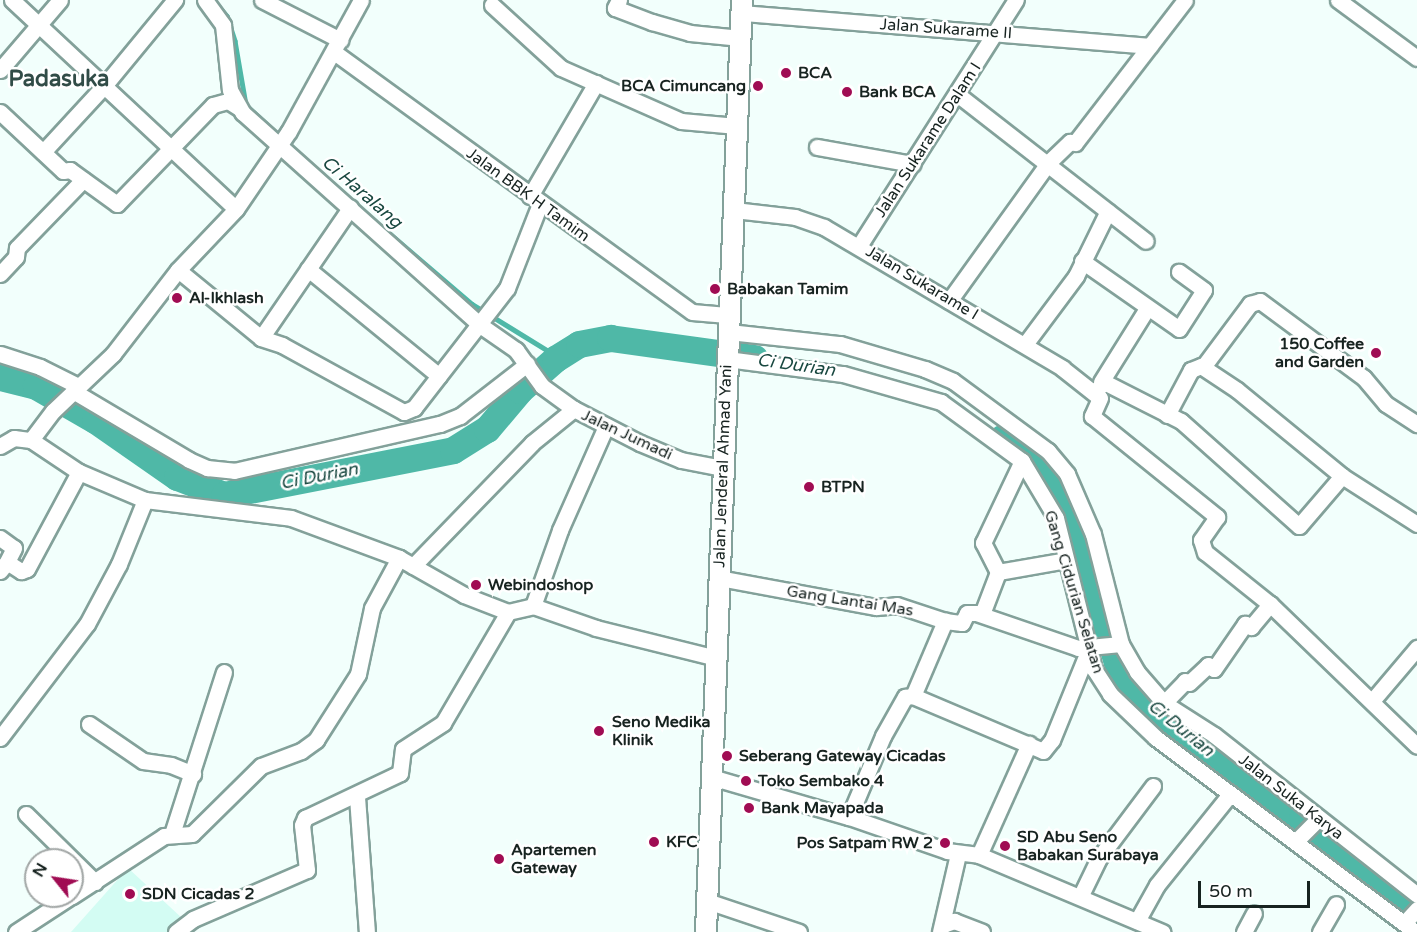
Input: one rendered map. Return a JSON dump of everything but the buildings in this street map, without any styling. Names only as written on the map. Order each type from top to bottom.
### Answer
[{"type":"main road","name":"Jalan Jenderal Ahmad Yani","points":[[706,932],[742,7]]},
{"type":"street","points":[[12,0],[236,209]]},
{"type":"street","points":[[0,70],[60,0]]},
{"type":"street","points":[[43,152],[104,86],[175,0]]},
{"type":"street","points":[[205,0],[223,25],[230,90],[239,108]]},
{"type":"street","name":"Jalan BBK H Tamim","points":[[262,0],[337,46],[535,200],[696,315],[728,341]]},
{"type":"street","points":[[31,440],[58,406],[113,354],[178,270],[236,209],[284,139],[361,0]]},
{"type":"street","name":"Jalan Sukarame Dalam I","points":[[859,246],[1016,0]]},
{"type":"street","points":[[949,301],[1049,162],[1070,142],[1075,143],[1185,0]]},
{"type":"street","points":[[1338,0],[1417,58]]},
{"type":"street","points":[[613,3],[690,33],[741,38]]},
{"type":"street","points":[[498,4],[554,64],[681,121],[737,126]]},
{"type":"street","name":"Jalan Sukarame II","points":[[742,7],[1150,46]]},
{"type":"street","points":[[178,270],[261,338],[282,345],[404,412],[414,408],[485,318],[515,270],[535,200],[596,83]]},
{"type":"street","points":[[957,94],[1049,162],[1146,241]]},
{"type":"street","points":[[0,112],[63,171],[70,170],[117,204],[213,105],[228,101],[239,108]]},
{"type":"street","name":"Jalan Jumadi","points":[[239,108],[284,139],[350,208],[485,318],[516,350],[540,383],[574,409],[681,460],[723,468]]},
{"type":"street","points":[[817,147],[912,164]]},
{"type":"street","points":[[0,274],[14,260],[17,248],[83,180]]},
{"type":"street","points":[[261,338],[350,208]]},
{"type":"street","name":"Jalan Sukarame I","points":[[734,210],[795,217],[824,227],[949,301],[1026,343],[1097,388],[1167,415],[1226,459],[1299,526],[1342,476]]},
{"type":"street","points":[[1026,343],[1076,276],[1107,211]]},
{"type":"street","points":[[1082,261],[1146,310],[1179,329],[1204,290],[1179,272]]},
{"type":"street","points":[[308,269],[439,376]]},
{"type":"street","points":[[1203,367],[1250,304],[1260,301],[1364,378],[1386,404],[1417,424]]},
{"type":"street","points":[[1146,310],[1097,388],[1100,401],[1092,416],[1217,517],[1215,525],[1201,540],[1202,548],[1270,604],[1372,700],[1417,746]]},
{"type":"street","name":"Gang Cidurian Selatan","points":[[728,341],[941,402],[1022,461],[1056,518],[1102,684],[1138,723],[1299,837],[1411,921]]},
{"type":"street","name":"Jalan Suka Karya","points":[[728,341],[840,344],[925,369],[953,381],[1048,451],[1067,474],[1093,534],[1121,645],[1142,679],[1164,704],[1214,735],[1317,820],[1417,895]]},
{"type":"street","points":[[0,354],[40,367],[189,460],[207,468],[234,471],[440,424],[466,412],[527,364]]},
{"type":"street","points":[[1167,415],[1191,370],[1196,365],[1203,367],[1237,390],[1342,476],[1417,524]]},
{"type":"street","points":[[413,566],[532,443],[574,409]]},
{"type":"street","points":[[533,606],[560,530],[606,426]]},
{"type":"street","points":[[0,446],[14,438],[31,440],[79,472],[146,500],[291,518],[399,558],[464,595],[508,612],[533,606],[596,628],[716,658]]},
{"type":"street","points":[[981,614],[998,572],[983,543],[1022,461]]},
{"type":"street","points":[[0,538],[14,548],[4,567],[21,571],[27,569],[79,472]]},
{"type":"street","points":[[0,738],[87,624],[119,564],[146,500]]},
{"type":"street","points":[[84,889],[172,834],[192,834],[261,766],[301,751],[316,740],[358,674],[372,608],[399,558]]},
{"type":"street","points":[[998,572],[1066,560]]},
{"type":"street","name":"Gang Lantai Mas","points":[[719,578],[876,607],[897,605],[945,621]]},
{"type":"street","points":[[1164,704],[1185,681],[1189,683],[1208,665],[1214,669],[1245,624],[1251,627],[1270,604]]},
{"type":"street","points":[[176,932],[193,918],[303,873],[308,865],[302,825],[305,819],[357,796],[400,773],[403,749],[443,723],[508,612]]},
{"type":"street","points":[[913,696],[945,621],[962,623],[967,613],[981,614],[1091,649],[1121,645]]},
{"type":"street","points":[[1372,700],[1417,648]]},
{"type":"street","points":[[849,817],[904,697],[913,696],[1047,750],[1091,649]]},
{"type":"street","points":[[172,834],[224,672]]},
{"type":"street","points":[[89,723],[143,761],[171,765],[193,774]]},
{"type":"street","points":[[979,855],[1029,744]]},
{"type":"street","points":[[711,777],[849,817],[958,854],[979,855],[1081,895],[1162,932]]},
{"type":"street","points":[[1081,895],[1099,858],[1153,786]]},
{"type":"street","points":[[357,796],[368,932]]},
{"type":"street","points":[[1137,921],[1157,885],[1227,798]]},
{"type":"street","points":[[26,814],[95,882]]},
{"type":"street","points":[[1299,837],[1317,820]]},
{"type":"street","points":[[942,929],[943,906],[958,854]]},
{"type":"street","points":[[707,901],[799,932]]},
{"type":"street","points":[[1320,932],[1336,904]]},
{"type":"street","points":[[15,932],[53,908]]},
{"type":"street","points":[[1244,932],[1254,913]]},
{"type":"street","points":[[942,929],[954,921],[982,932]]},
{"type":"shaded area","name":"SDN Cicadas 2","points":[[128,868],[183,919],[169,932],[71,932]]},
{"type":"waterway","name":"Ci Haralang","points":[[217,4],[227,16],[235,41],[246,105],[296,151]]},
{"type":"waterway","name":"Ci Haralang","points":[[388,232],[472,304],[558,357]]},
{"type":"waterway","name":"Ci Durian","points":[[0,377],[36,386],[95,420],[177,477],[224,495],[453,450],[487,429],[520,390],[555,359],[579,344],[610,338],[755,358]]},
{"type":"waterway","name":"Ci Durian","points":[[1002,438],[1052,478],[1074,513],[1119,670],[1160,715],[1302,819],[1417,911]]},
{"type":"place","name":"BCA","points":[[786,73]]},
{"type":"place","name":"BCA Cimuncang","points":[[758,86]]},
{"type":"place","name":"Bank BCA","points":[[847,92]]},
{"type":"place","name":"Babakan Tamim","points":[[715,289]]},
{"type":"place","name":"Al-Ikhlash","points":[[177,298]]},
{"type":"place","name":"150 Coffee and Garden","points":[[1376,353]]},
{"type":"place","name":"BTPN","points":[[809,487]]},
{"type":"place","name":"Webindoshop","points":[[476,585]]},
{"type":"place","name":"Seno Medika Klinik","points":[[599,731]]},
{"type":"place","name":"Seberang Gateway Cicadas","points":[[727,756]]},
{"type":"place","name":"Toko Sembako 4","points":[[746,781]]},
{"type":"place","name":"Bank Mayapada","points":[[749,808]]},
{"type":"place","name":"KFC","points":[[654,842]]},
{"type":"place","name":"Pos Satpam RW 2","points":[[945,843]]},
{"type":"place","name":"SD Abu Seno Babakan Surabaya","points":[[1005,846]]},
{"type":"place","name":"Apartemen Gateway","points":[[499,859]]},
{"type":"place","name":"SDN Cicadas 2","points":[[130,894]]},
{"type":"district","name":"Padasuka","points":[[59,80]]}]
